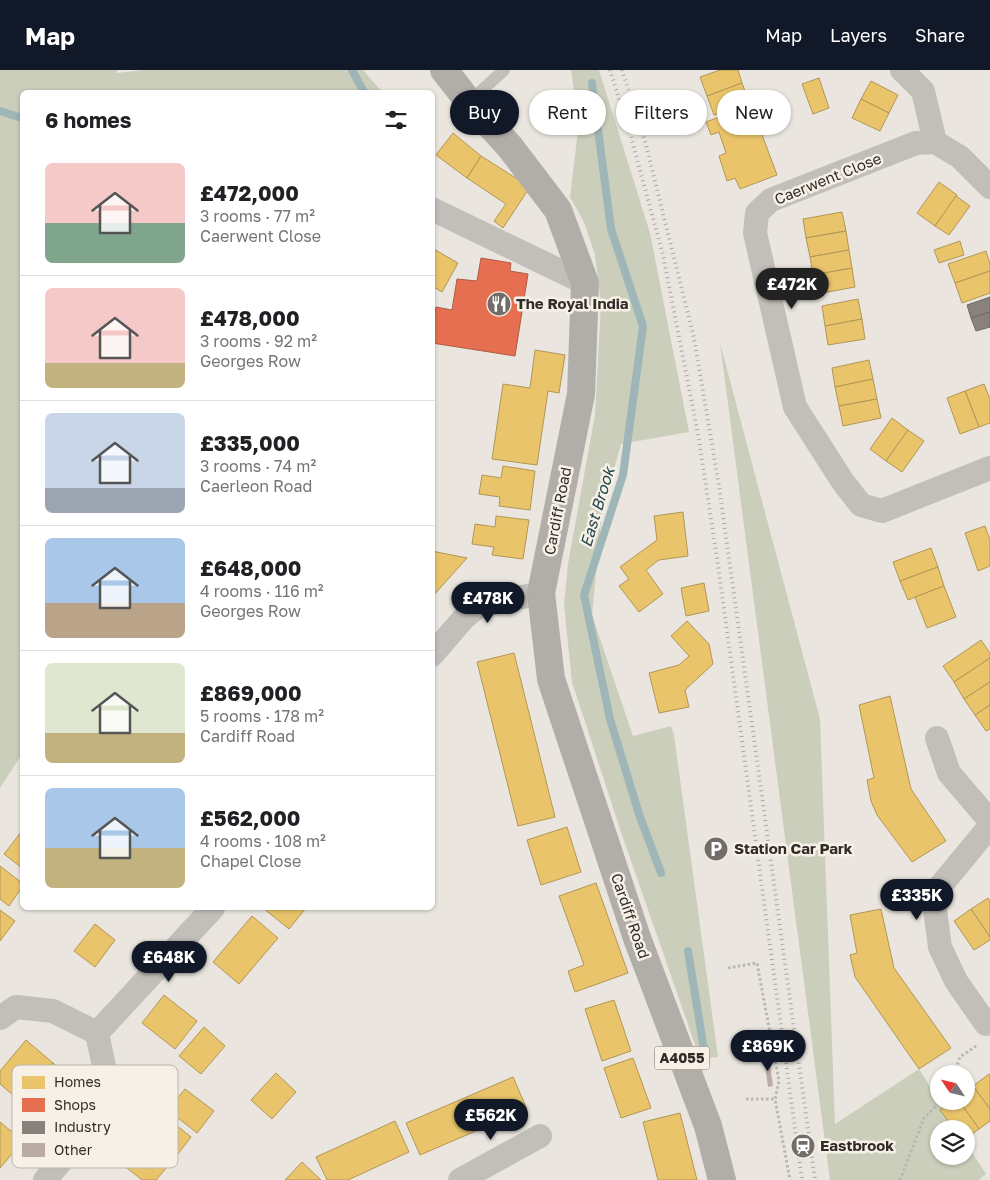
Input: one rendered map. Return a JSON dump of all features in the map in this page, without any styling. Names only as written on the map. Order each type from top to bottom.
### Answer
[{"type":"main road","name":"Cardiff Road","points":[[444,70],[460,90]]},
{"type":"main road","name":"Cardiff Road","points":[[499,135],[558,210],[585,283],[581,394],[541,593],[551,679],[637,938],[708,1126],[722,1180]]},
{"type":"street","points":[[902,70],[923,91],[935,142],[960,157],[990,187]]},
{"type":"street","name":"Caerwent Close","points":[[935,142],[916,144],[772,200],[757,213],[755,234],[795,407],[843,482],[861,504],[882,511],[990,468]]},
{"type":"street","points":[[435,210],[585,283]]},
{"type":"street","points":[[435,652],[464,618],[479,606],[541,593]]},
{"type":"street","points":[[937,738],[948,773],[990,821]]},
{"type":"street","points":[[986,1024],[956,981],[940,947],[934,895],[990,826]]},
{"type":"street","points":[[96,1033],[211,910]]},
{"type":"street","points":[[0,1018],[16,1008],[53,1011],[96,1033],[103,1065]]},
{"type":"street","points":[[460,1180],[540,1136]]},
{"type":"street","points":[[45,1180],[55,1168]]},
{"type":"lane","points":[[482,90],[504,70]]},
{"type":"path","points":[[728,968],[758,963],[779,1081],[775,1099],[790,1180]]},
{"type":"path","points":[[957,1065],[960,1057],[983,1041],[986,1024]]},
{"type":"path","points":[[746,1100],[775,1099]]},
{"type":"path","points":[[900,1180],[924,1118],[932,1110]]},
{"type":"green space","points":[[0,70],[117,70],[117,73],[144,70],[363,70],[380,90],[20,90],[20,757],[0,788]]},
{"type":"green space","points":[[571,70],[599,70],[605,90],[574,90]]},
{"type":"green space","points":[[606,92],[616,124],[616,135],[619,135],[650,233],[689,432],[621,444],[602,512],[592,615],[633,736],[671,726],[674,735],[718,1057],[700,1059],[621,832],[572,682],[564,605],[568,564],[595,415],[601,304],[595,255],[584,222],[570,197],[578,135],[606,135]]},
{"type":"green space","points":[[720,343],[820,719],[835,1124],[919,1069],[930,1086],[930,1110],[945,1110],[951,1120],[930,1120],[930,1165],[975,1165],[975,1157],[986,1174],[979,1180],[830,1180]]},
{"type":"building: Homes","points":[[720,70],[738,70],[742,83],[723,90],[717,90],[717,92],[707,96],[707,90],[705,90],[700,77]]},
{"type":"building: Homes","points":[[819,78],[829,108],[813,114],[802,84]]},
{"type":"building: Homes","points":[[871,81],[898,95],[889,113],[861,99]]},
{"type":"building: Homes","points":[[742,83],[745,90],[723,90]]},
{"type":"building: Homes","points":[[717,92],[717,114],[714,115],[707,96]]},
{"type":"building: Homes","points":[[861,99],[889,113],[880,131],[852,118]]},
{"type":"building: Homes","points":[[717,118],[717,133],[711,135],[707,122]]},
{"type":"building: Homes","points":[[451,135],[455,135],[481,156],[467,178],[436,155]]},
{"type":"building: Homes","points":[[720,135],[762,135],[777,175],[740,189],[735,178],[727,181],[719,156],[726,153]]},
{"type":"building: Homes","points":[[481,156],[530,187],[503,228],[494,221],[506,204],[467,178]]},
{"type":"building: Homes","points":[[939,182],[957,195],[935,226],[917,213]]},
{"type":"building: Homes","points":[[956,196],[970,206],[949,235],[935,226]]},
{"type":"building: Homes","points":[[842,212],[846,231],[806,238],[803,219]]},
{"type":"building: Homes","points":[[846,231],[849,250],[810,257],[806,238]]},
{"type":"building: Homes","points":[[960,241],[964,255],[939,263],[934,250]]},
{"type":"building: Homes","points":[[435,250],[458,263],[442,292],[435,288]]},
{"type":"building: Homes","points":[[849,250],[852,268],[813,275],[810,257]]},
{"type":"building: Homes","points":[[986,251],[990,271],[955,283],[948,264]]},
{"type":"building: Homes","points":[[852,268],[855,287],[817,294],[813,275]]},
{"type":"building: Homes","points":[[990,271],[990,293],[962,303],[955,283]]},
{"type":"building: Homes","points":[[858,299],[862,319],[825,326],[822,306]]},
{"type":"building: Homes","points":[[862,319],[865,339],[828,345],[825,326]]},
{"type":"building: Homes","points":[[535,350],[565,355],[559,393],[548,391],[537,465],[492,459],[503,384],[530,388]]},
{"type":"building: Homes","points":[[869,360],[873,379],[835,387],[832,368]]},
{"type":"building: Homes","points":[[873,379],[877,399],[839,406],[835,387]]},
{"type":"building: Homes","points":[[984,384],[990,399],[990,423],[979,427],[965,391]]},
{"type":"building: Homes","points":[[965,391],[979,427],[960,434],[947,398]]},
{"type":"building: Homes","points":[[877,399],[881,418],[843,426],[839,406]]},
{"type":"building: Homes","points":[[892,418],[908,430],[886,461],[870,449]]},
{"type":"building: Homes","points":[[908,430],[924,441],[902,472],[886,461]]},
{"type":"building: Homes","points":[[503,466],[535,471],[530,510],[499,506],[500,497],[479,494],[482,475],[501,478]]},
{"type":"building: Homes","points":[[683,512],[688,556],[659,560],[646,570],[663,594],[639,612],[619,586],[629,579],[620,567],[657,540],[654,516]]},
{"type":"building: Homes","points":[[496,516],[529,520],[523,559],[492,555],[494,547],[472,544],[475,524],[495,527]]},
{"type":"building: Homes","points":[[985,526],[990,540],[990,566],[978,571],[965,533]]},
{"type":"building: Homes","points":[[931,548],[938,567],[900,581],[893,562]]},
{"type":"building: Homes","points":[[435,552],[467,558],[435,594]]},
{"type":"building: Homes","points":[[938,567],[944,586],[908,600],[900,581]]},
{"type":"building: Homes","points":[[704,583],[709,611],[686,616],[681,588]]},
{"type":"building: Homes","points":[[944,586],[956,617],[927,628],[915,597]]},
{"type":"building: Homes","points":[[687,621],[709,644],[713,664],[685,690],[689,707],[659,713],[649,673],[679,665],[689,656],[671,636]]},
{"type":"building: Homes","points":[[981,640],[990,653],[990,658],[954,682],[943,666]]},
{"type":"building: Homes","points":[[514,653],[555,817],[518,826],[477,662]]},
{"type":"building: Homes","points":[[990,658],[990,682],[964,699],[954,682]]},
{"type":"building: Homes","points":[[990,682],[990,705],[975,715],[964,699]]},
{"type":"building: Homes","points":[[890,696],[911,789],[946,841],[912,862],[877,815],[871,801],[867,780],[874,778],[859,705]]},
{"type":"building: Homes","points":[[990,705],[990,729],[986,731],[975,715]]},
{"type":"building: Homes","points":[[567,827],[581,872],[541,885],[527,840]]},
{"type":"building: Homes","points":[[20,834],[20,866],[4,854]]},
{"type":"building: Homes","points":[[0,866],[20,881],[20,890],[9,906],[0,899]]},
{"type":"building: Homes","points":[[596,883],[628,973],[575,992],[568,971],[584,965],[559,896]]},
{"type":"building: Homes","points":[[988,898],[990,901],[990,937],[971,909]]},
{"type":"building: Homes","points":[[881,909],[894,968],[951,1048],[919,1069],[855,977],[850,955],[857,953],[850,915]]},
{"type":"building: Homes","points":[[971,909],[990,937],[990,940],[974,950],[954,921]]},
{"type":"building: Homes","points":[[0,910],[15,921],[0,941]]},
{"type":"building: Homes","points":[[265,910],[304,910],[289,929]]},
{"type":"building: Homes","points":[[252,916],[278,938],[239,984],[213,962]]},
{"type":"building: Homes","points":[[95,924],[115,940],[95,967],[74,951]]},
{"type":"building: Homes","points":[[164,995],[197,1021],[175,1049],[142,1023]]},
{"type":"building: Homes","points":[[614,1000],[631,1051],[602,1061],[585,1009]]},
{"type":"building: Homes","points":[[204,1027],[225,1046],[201,1074],[179,1056]]},
{"type":"building: Homes","points":[[26,1040],[53,1063],[51,1065],[12,1065],[12,1094],[0,1084],[0,1071]]},
{"type":"building: Homes","points":[[633,1058],[651,1108],[621,1118],[604,1068]]},
{"type":"building: Homes","points":[[276,1073],[296,1092],[272,1119],[251,1100]]},
{"type":"building: Homes","points":[[990,1075],[990,1109],[975,1089],[975,1084]]},
{"type":"building: Homes","points":[[513,1077],[527,1109],[420,1155],[406,1123]]},
{"type":"building: Homes","points":[[185,1089],[214,1111],[197,1133],[178,1118],[178,1098]]},
{"type":"building: Homes","points":[[975,1089],[990,1109],[990,1121],[979,1129],[975,1120],[973,1120],[965,1110],[975,1110]]},
{"type":"building: Homes","points":[[940,1110],[965,1110],[973,1120],[947,1120]]},
{"type":"building: Homes","points":[[680,1113],[697,1180],[658,1180],[643,1122]]},
{"type":"building: Homes","points":[[395,1121],[409,1152],[348,1180],[327,1180],[316,1157]]},
{"type":"building: Homes","points":[[0,1122],[12,1132],[12,1154],[0,1168]]},
{"type":"building: Homes","points":[[975,1123],[979,1129],[975,1132]]},
{"type":"building: Homes","points":[[178,1127],[191,1137],[178,1154]]},
{"type":"building: Homes","points":[[302,1162],[321,1180],[285,1180]]},
{"type":"building: Homes","points":[[127,1168],[166,1168],[156,1180],[142,1180]]},
{"type":"building: Shops","points":[[481,258],[511,263],[510,271],[528,274],[515,356],[435,343],[436,307],[452,310],[457,279],[477,281]]},
{"type":"building: Industry","points":[[990,297],[990,312],[971,318],[967,305]]},
{"type":"building: Industry","points":[[990,312],[990,327],[976,331],[971,318]]},
{"type":"building: Other","points":[[764,1058],[769,1058],[773,1086],[768,1087]]},
{"type":"waterway","points":[[352,70],[363,90]]},
{"type":"waterway","name":"East Brook","points":[[592,83],[611,229],[643,326],[623,475],[584,595],[610,719],[639,814],[661,873]]},
{"type":"waterway","name":"East Brook","points":[[0,111],[20,117]]},
{"type":"waterway","name":"East Brook","points":[[688,951],[706,1062]]},
{"type":"railway","points":[[610,70],[631,137],[663,255],[698,434],[718,565],[802,1180]]},
{"type":"railway","points":[[622,70],[645,141],[694,338],[719,486],[815,1180]]},
{"type":"place","name":"The Royal India","points":[[499,304]]},
{"type":"place","name":"Station Car Park","points":[[716,849]]},
{"type":"place","name":"Eastbrook","points":[[803,1146]]}]
